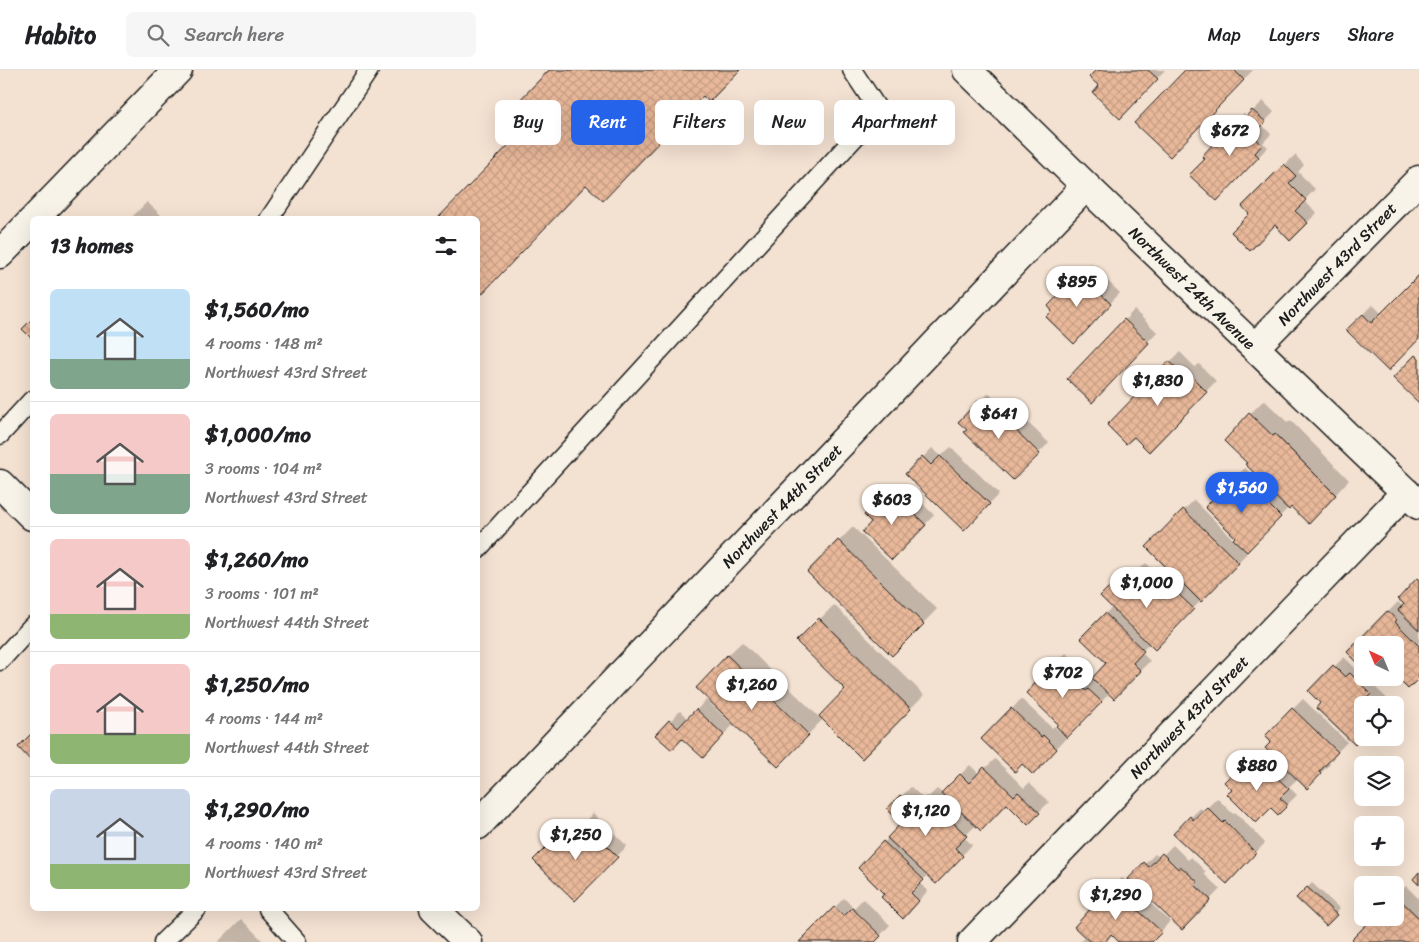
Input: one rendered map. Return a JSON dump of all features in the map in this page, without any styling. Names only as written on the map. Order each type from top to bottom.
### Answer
[{"type":"street","points":[[37,216],[178,70]]},
{"type":"street","name":"Northwest 24th Avenue","points":[[967,70],[1412,498]]},
{"type":"street","name":"Northwest 43rd Street","points":[[1255,347],[1419,180]]},
{"type":"street","name":"Northwest 44th Street","points":[[480,823],[1086,186]]},
{"type":"street","points":[[0,254],[30,223]]},
{"type":"street","points":[[0,484],[30,514]]},
{"type":"street","name":"Northwest 43rd Street","points":[[972,942],[1412,498]]},
{"type":"street","points":[[436,911],[468,942]]},
{"type":"lane","points":[[272,216],[369,70]]},
{"type":"lane","points":[[480,548],[879,111],[852,70]]},
{"type":"lane","points":[[0,435],[30,402]]},
{"type":"lane","points":[[0,661],[30,628]]},
{"type":"lane","points":[[163,942],[194,911]]},
{"type":"lane","points":[[270,911],[297,942]]},
{"type":"building","points":[[549,70],[740,70],[711,100],[707,100],[703,96],[699,100],[655,100],[656,145],[603,201],[586,185],[480,296],[480,216],[440,216],[509,145],[561,145],[561,100],[520,100]]},
{"type":"building","points":[[1096,70],[1148,70],[1158,79],[1120,119],[1093,93],[1099,86],[1089,77]]},
{"type":"building","points":[[1185,70],[1234,70],[1244,80],[1170,157],[1134,123]]},
{"type":"building","points":[[1252,110],[1266,122],[1253,135],[1262,145],[1255,153],[1259,157],[1217,201],[1189,175],[1205,159],[1202,156],[1214,143],[1217,146],[1225,138],[1221,134],[1233,122],[1237,126]]},
{"type":"building","points":[[1284,164],[1296,176],[1289,183],[1306,200],[1295,211],[1308,223],[1290,241],[1275,225],[1250,251],[1231,232],[1249,214],[1242,206]]},
{"type":"building","points":[[1079,273],[1111,304],[1074,344],[1046,317],[1052,311],[1048,306]]},
{"type":"building","points":[[1419,275],[1419,339],[1388,371],[1346,330],[1363,314],[1371,323]]},
{"type":"building","points":[[1124,319],[1149,343],[1092,403],[1067,379]]},
{"type":"building","points":[[30,321],[30,337],[22,329]]},
{"type":"building","points":[[1415,355],[1419,359],[1419,403],[1393,378]]},
{"type":"building","points":[[1169,361],[1185,376],[1188,373],[1207,392],[1149,452],[1134,437],[1126,444],[1107,425]]},
{"type":"building","points":[[978,401],[986,410],[990,405],[1040,454],[1013,480],[964,432],[967,430],[958,422]]},
{"type":"building","points":[[1249,413],[1273,436],[1275,434],[1336,495],[1309,524],[1291,507],[1289,510],[1265,487],[1267,485],[1224,441]]},
{"type":"building","points":[[922,456],[931,465],[940,456],[990,504],[964,531],[905,474]]},
{"type":"building","points":[[1234,477],[1264,506],[1267,503],[1281,517],[1247,552],[1205,507]]},
{"type":"building","points":[[896,496],[926,525],[892,560],[862,532],[871,522],[864,515],[879,500],[886,506]]},
{"type":"building","points":[[1183,509],[1239,563],[1201,602],[1146,547]]},
{"type":"building","points":[[838,540],[924,624],[892,656],[807,572]]},
{"type":"building","points":[[1136,572],[1164,599],[1173,589],[1194,609],[1155,650],[1100,596],[1117,579],[1123,586]]},
{"type":"building","points":[[1417,578],[1419,580],[1419,630],[1398,610],[1404,604],[1398,599]]},
{"type":"building","points":[[1387,611],[1397,620],[1395,622],[1419,646],[1419,678],[1408,689],[1404,685],[1404,636],[1363,636]]},
{"type":"building","points":[[1105,613],[1144,651],[1133,663],[1141,671],[1114,699],[1092,678],[1106,663],[1080,638]]},
{"type":"building","points":[[819,618],[911,709],[862,759],[819,716],[845,689],[796,641]]},
{"type":"building","points":[[1354,645],[1354,659],[1347,652]]},
{"type":"building","points":[[727,655],[809,735],[778,767],[696,688]]},
{"type":"building","points":[[1055,662],[1086,691],[1088,689],[1102,702],[1067,738],[1056,726],[1058,724],[1026,693]]},
{"type":"building","points":[[1333,665],[1345,677],[1350,673],[1354,677],[1354,686],[1363,686],[1371,694],[1369,696],[1354,696],[1354,744],[1316,708],[1320,703],[1308,691]]},
{"type":"building","points":[[1011,708],[1041,737],[1043,735],[1057,749],[1033,775],[1022,764],[1015,772],[981,739]]},
{"type":"building","points":[[1292,708],[1338,752],[1319,772],[1321,774],[1307,789],[1265,748],[1271,742],[1265,736]]},
{"type":"building","points":[[696,709],[724,735],[703,758],[682,739],[672,750],[655,735],[669,720],[678,728]]},
{"type":"building","points":[[30,735],[30,760],[18,747]]},
{"type":"building","points":[[1259,761],[1289,789],[1280,798],[1288,805],[1278,815],[1271,808],[1256,823],[1227,794],[1232,790],[1224,782],[1237,769],[1244,776]]},
{"type":"building","points":[[984,767],[1014,796],[1018,792],[1040,813],[1028,825],[1007,804],[981,831],[941,793],[960,774],[969,783]]},
{"type":"building","points":[[900,795],[915,809],[927,797],[967,836],[955,848],[963,856],[936,884],[887,838],[901,823],[887,809]]},
{"type":"building","points":[[1207,807],[1223,823],[1225,821],[1256,853],[1227,884],[1173,834],[1190,816],[1193,820]]},
{"type":"building","points":[[583,822],[618,857],[575,901],[533,860],[551,842],[557,848]]},
{"type":"building","points":[[883,841],[924,880],[911,893],[919,901],[903,919],[881,897],[884,894],[858,868]]},
{"type":"building","points":[[1162,853],[1178,869],[1180,866],[1198,882],[1195,885],[1211,900],[1182,930],[1128,879],[1144,862],[1149,867]]},
{"type":"building","points":[[1419,872],[1419,885],[1413,879]]},
{"type":"building","points":[[1111,886],[1162,932],[1152,942],[1119,942],[1111,934],[1105,942],[1090,942],[1074,927]]},
{"type":"building","points":[[1307,887],[1337,915],[1326,926],[1296,898]]},
{"type":"building","points":[[1404,904],[1419,918],[1419,939],[1416,942],[1355,942],[1352,939],[1365,926],[1404,926]]},
{"type":"building","points":[[834,907],[844,916],[852,908],[881,936],[875,942],[799,942]]}]
